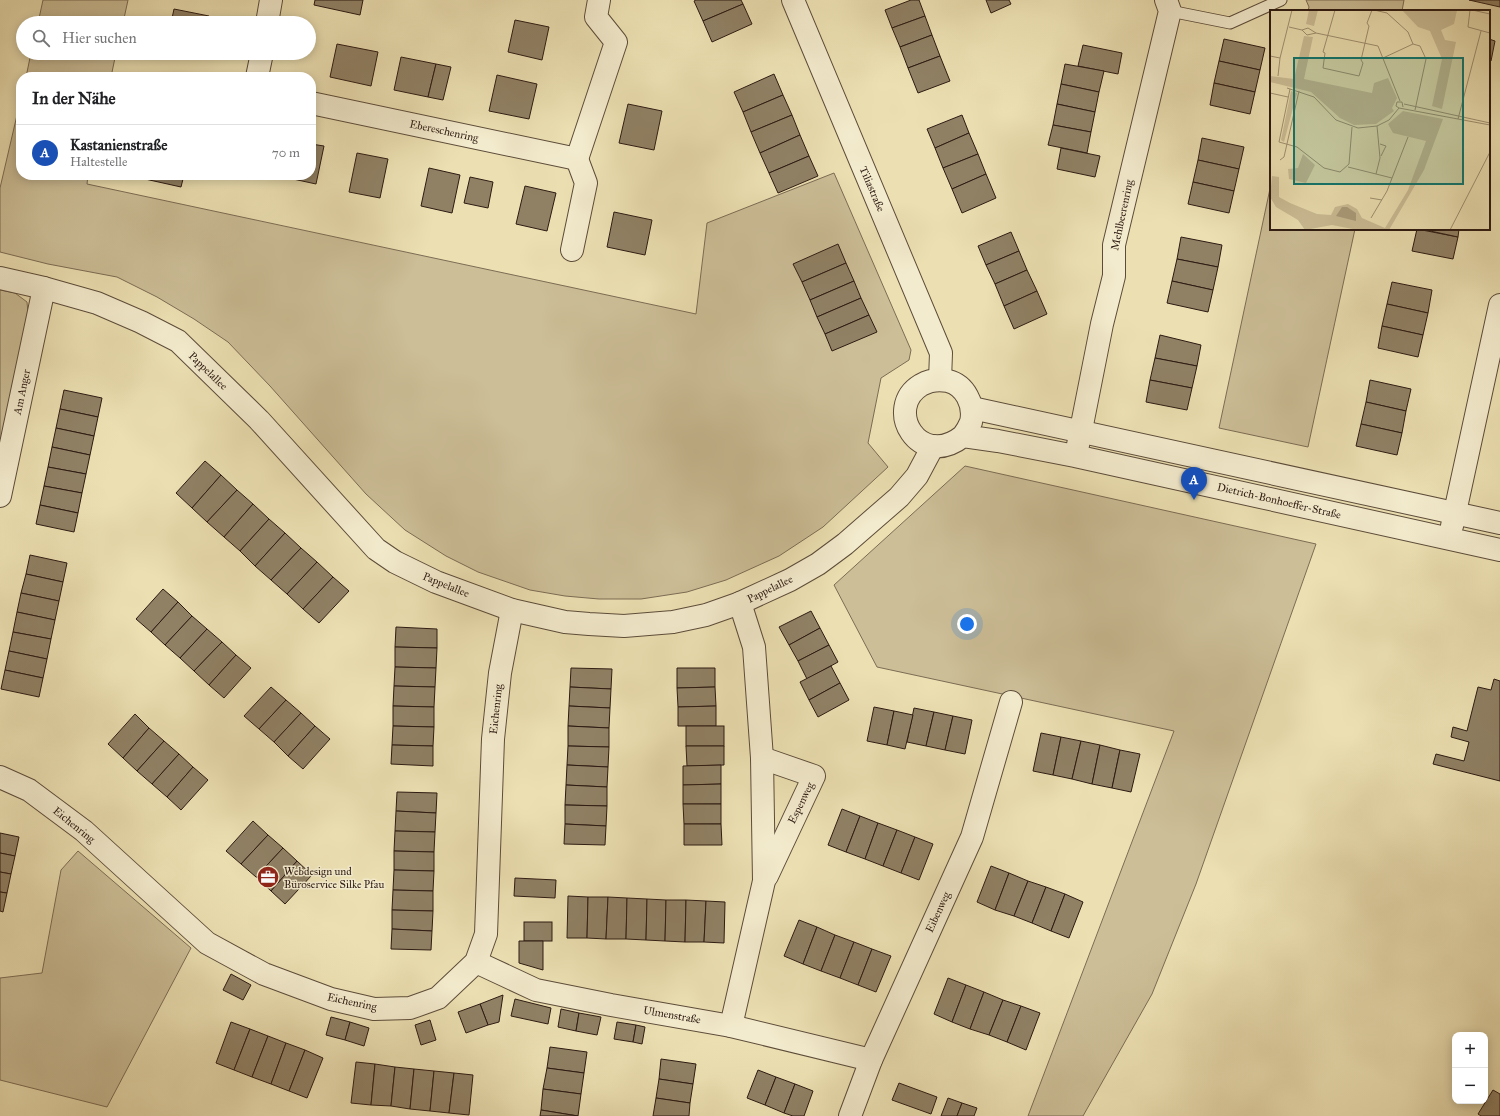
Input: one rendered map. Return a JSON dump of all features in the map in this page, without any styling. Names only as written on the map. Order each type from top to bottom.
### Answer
[{"type":"street","points":[[268,16],[271,0]]},
{"type":"street","points":[[572,250],[586,183],[577,159],[616,42],[596,17],[599,0]]},
{"type":"street","name":"Tiliastraße","points":[[793,0],[941,353],[940,380]]},
{"type":"street","name":"Mehlbeerenring","points":[[1075,456],[1102,324],[1114,276],[1114,245],[1168,5]]},
{"type":"street","points":[[258,72],[261,60]]},
{"type":"street","name":"Ebereschenring","points":[[316,104],[577,159]]},
{"type":"street","name":"Pappelallee","points":[[0,278],[44,288],[119,312],[178,341],[259,420],[376,549],[396,562],[436,582],[512,610],[565,622],[624,626],[673,622],[706,615],[740,603],[790,580],[818,564],[845,544],[898,497],[917,476],[933,446]]},
{"type":"street","name":"Am Anger","points":[[0,496],[44,288]]},
{"type":"street","points":[[1449,539],[1500,305]]},
{"type":"street","points":[[940,380],[951,382],[961,388],[968,397],[972,408],[971,423],[963,436],[954,443],[944,446],[933,446],[921,442],[912,433],[906,422],[905,410],[909,397],[917,388],[927,381],[940,380]]},
{"type":"street","points":[[972,408],[1500,523]]},
{"type":"street","name":"Dietrich-Bonhoeffer-Straße","points":[[963,436],[998,441],[1075,456],[1500,550]]},
{"type":"street","name":"Espenweg","points":[[732,1026],[764,880],[762,758],[754,647],[740,603]]},
{"type":"street","name":"Eichenring","points":[[0,777],[29,790],[84,831],[207,943],[264,974],[330,999],[374,1009],[410,1008],[438,998],[476,962],[486,934],[493,739],[500,673],[512,610]]},
{"type":"street","name":"Eibenweg","points":[[850,1116],[871,1060],[972,837],[1011,702]]},
{"type":"street","name":"Espenweg","points":[[762,758],[814,776],[764,880]]},
{"type":"street","name":"Ulmenstraße","points":[[476,962],[536,990],[610,1005],[732,1026],[871,1060]]},
{"type":"lane","points":[[1168,5],[1230,23],[1281,0]]},
{"type":"shaded area","points":[[43,0],[128,0],[125,16],[40,16]]},
{"type":"shaded area","points":[[1306,0],[1404,0],[1402,10],[1308,10],[1309,7]]},
{"type":"shaded area","points":[[30,60],[115,60],[112,72],[27,72]]},
{"type":"shaded area","points":[[16,119],[16,180],[87,180],[87,184],[696,314],[707,223],[834,173],[911,350],[909,360],[881,378],[868,443],[888,467],[823,527],[779,556],[726,580],[687,592],[641,599],[599,599],[565,596],[530,590],[478,572],[446,556],[405,530],[366,494],[270,386],[228,342],[194,319],[157,297],[117,277],[48,264],[0,252],[0,188]]},
{"type":"shaded area","points":[[1270,189],[1270,230],[1355,230],[1308,447],[1219,428]]},
{"type":"shaded area","points":[[0,290],[15,293],[27,302],[28,313],[0,449]]},
{"type":"shaded area","points":[[965,466],[1316,544],[1196,884],[1152,994],[1083,1116],[1028,1116],[1174,731],[877,667],[834,585]]},
{"type":"shaded area","points":[[78,851],[191,948],[107,1107],[0,1080],[0,978],[42,973],[61,870]]},
{"type":"building","points":[[315,0],[363,0],[360,15],[314,5]]},
{"type":"building","points":[[741,0],[743,4],[703,21],[694,1]]},
{"type":"building","points":[[911,0],[919,0],[925,16],[892,28],[885,10]]},
{"type":"building","points":[[986,0],[1009,0],[1011,4],[991,13]]},
{"type":"building","points":[[1469,0],[1500,0],[1500,7]]},
{"type":"building","points":[[743,4],[752,24],[712,42],[703,21]]},
{"type":"building","points":[[174,9],[209,16],[172,16]]},
{"type":"building","points":[[925,16],[932,35],[900,47],[892,28]]},
{"type":"building","points":[[515,20],[549,27],[542,60],[508,52]]},
{"type":"building","points":[[932,35],[940,56],[908,68],[900,47]]},
{"type":"building","points":[[1224,39],[1265,48],[1260,70],[1219,61]]},
{"type":"building","points":[[1490,39],[1495,41],[1490,61]]},
{"type":"building","points":[[337,44],[378,52],[371,86],[330,77]]},
{"type":"building","points":[[1083,45],[1122,53],[1118,74],[1078,66]]},
{"type":"building","points":[[940,56],[950,81],[918,93],[908,68]]},
{"type":"building","points":[[401,57],[436,64],[428,97],[394,90]]},
{"type":"building","points":[[1219,61],[1260,70],[1255,92],[1214,83]]},
{"type":"building","points":[[436,64],[451,67],[443,100],[428,97]]},
{"type":"building","points":[[1065,64],[1104,71],[1099,92],[1061,84]]},
{"type":"building","points":[[774,74],[783,95],[743,112],[734,92]]},
{"type":"building","points":[[497,75],[537,84],[529,119],[489,111]]},
{"type":"building","points":[[1214,83],[1255,92],[1250,114],[1210,105]]},
{"type":"building","points":[[1061,84],[1099,92],[1095,112],[1057,104]]},
{"type":"building","points":[[783,95],[792,115],[751,132],[743,112]]},
{"type":"building","points":[[628,104],[662,111],[654,150],[619,143]]},
{"type":"building","points":[[1057,104],[1095,112],[1091,132],[1053,125]]},
{"type":"building","points":[[792,115],[800,135],[760,153],[751,132]]},
{"type":"building","points":[[962,115],[969,133],[935,148],[927,129]]},
{"type":"building","points":[[1053,125],[1091,132],[1087,153],[1048,145]]},
{"type":"building","points":[[969,133],[978,154],[943,168],[935,148]]},
{"type":"building","points":[[800,135],[809,156],[769,173],[760,153]]},
{"type":"building","points":[[1202,138],[1244,147],[1239,169],[1198,160]]},
{"type":"building","points":[[316,145],[324,146],[316,184],[298,180],[316,180]]},
{"type":"building","points":[[1061,148],[1100,156],[1095,177],[1057,169]]},
{"type":"building","points":[[357,153],[388,159],[380,198],[349,192]]},
{"type":"building","points":[[978,154],[986,174],[952,189],[943,168]]},
{"type":"building","points":[[809,156],[818,176],[778,193],[769,173]]},
{"type":"building","points":[[1198,160],[1239,169],[1234,191],[1193,182]]},
{"type":"building","points":[[429,168],[460,175],[452,213],[421,206]]},
{"type":"building","points":[[986,174],[996,198],[962,213],[952,189]]},
{"type":"building","points":[[470,177],[493,182],[488,208],[464,203]]},
{"type":"building","points":[[150,180],[183,180],[181,187]]},
{"type":"building","points":[[1193,182],[1234,191],[1229,213],[1188,204]]},
{"type":"building","points":[[525,186],[556,193],[547,231],[516,224]]},
{"type":"building","points":[[614,212],[652,220],[645,255],[607,247]]},
{"type":"building","points":[[1417,230],[1458,237],[1453,259],[1412,251]]},
{"type":"building","points":[[1426,230],[1459,230],[1458,237]]},
{"type":"building","points":[[1011,232],[1019,251],[986,265],[978,246]]},
{"type":"building","points":[[1181,237],[1222,245],[1218,267],[1177,259]]},
{"type":"building","points":[[838,244],[846,263],[802,282],[793,264]]},
{"type":"building","points":[[1019,251],[1027,270],[995,284],[986,265]]},
{"type":"building","points":[[1177,259],[1218,267],[1213,290],[1172,281]]},
{"type":"building","points":[[846,263],[854,281],[810,300],[802,282]]},
{"type":"building","points":[[1027,270],[1037,291],[1004,306],[995,284]]},
{"type":"building","points":[[854,281],[861,298],[817,317],[810,300]]},
{"type":"building","points":[[1172,281],[1213,290],[1208,312],[1167,303]]},
{"type":"building","points":[[1392,282],[1432,290],[1428,313],[1387,304]]},
{"type":"building","points":[[1037,291],[1047,314],[1014,329],[1004,306]]},
{"type":"building","points":[[861,298],[869,315],[825,334],[817,317]]},
{"type":"building","points":[[1387,304],[1428,313],[1423,335],[1382,326]]},
{"type":"building","points":[[869,315],[877,332],[832,351],[825,334]]},
{"type":"building","points":[[1382,326],[1423,335],[1418,357],[1378,348]]},
{"type":"building","points":[[1160,335],[1201,345],[1197,366],[1155,358]]},
{"type":"building","points":[[1155,358],[1197,366],[1192,388],[1150,380]]},
{"type":"building","points":[[1150,380],[1192,388],[1187,410],[1146,402]]},
{"type":"building","points":[[1370,380],[1411,389],[1406,411],[1366,402]]},
{"type":"building","points":[[64,390],[102,398],[98,417],[60,409]]},
{"type":"building","points":[[1366,402],[1406,411],[1402,433],[1361,424]]},
{"type":"building","points":[[60,409],[98,417],[94,436],[56,428]]},
{"type":"building","points":[[1361,424],[1402,433],[1397,455],[1356,446]]},
{"type":"building","points":[[56,428],[94,436],[90,455],[52,447]]},
{"type":"building","points":[[52,447],[90,455],[86,474],[48,467]]},
{"type":"building","points":[[205,461],[221,475],[192,508],[176,493]]},
{"type":"building","points":[[48,467],[86,474],[82,493],[44,486]]},
{"type":"building","points":[[221,475],[237,490],[207,522],[192,508]]},
{"type":"building","points":[[44,486],[82,493],[78,513],[40,505]]},
{"type":"building","points":[[237,490],[253,504],[224,537],[207,522]]},
{"type":"building","points":[[253,504],[269,519],[240,551],[224,537]]},
{"type":"building","points":[[40,505],[78,513],[74,532],[36,524]]},
{"type":"building","points":[[269,519],[285,533],[255,566],[240,551]]},
{"type":"building","points":[[285,533],[301,548],[271,580],[255,566]]},
{"type":"building","points":[[301,548],[317,562],[287,594],[271,580]]},
{"type":"building","points":[[30,555],[67,563],[63,582],[26,574]]},
{"type":"building","points":[[317,562],[333,577],[303,609],[287,594]]},
{"type":"building","points":[[26,574],[63,582],[59,601],[21,593]]},
{"type":"building","points":[[333,577],[349,591],[319,623],[303,609]]},
{"type":"building","points":[[163,589],[178,602],[151,632],[136,619]]},
{"type":"building","points":[[21,593],[59,601],[55,620],[17,612]]},
{"type":"building","points":[[178,602],[192,616],[165,645],[151,632]]},
{"type":"building","points":[[811,611],[820,628],[789,645],[779,627]]},
{"type":"building","points":[[17,612],[55,620],[51,639],[13,632]]},
{"type":"building","points":[[192,616],[207,629],[180,658],[165,645]]},
{"type":"building","points":[[396,627],[437,629],[437,648],[395,647]]},
{"type":"building","points":[[820,628],[829,645],[798,661],[789,645]]},
{"type":"building","points":[[207,629],[222,642],[194,671],[180,658]]},
{"type":"building","points":[[13,632],[51,639],[47,659],[9,651]]},
{"type":"building","points":[[222,642],[236,655],[209,685],[194,671]]},
{"type":"building","points":[[829,645],[838,662],[807,679],[798,661]]},
{"type":"building","points":[[395,647],[437,648],[436,668],[395,667]]},
{"type":"building","points":[[9,651],[47,659],[43,678],[5,670]]},
{"type":"building","points":[[236,655],[251,668],[224,698],[209,685]]},
{"type":"building","points":[[831,666],[840,683],[809,700],[800,682]]},
{"type":"building","points":[[395,667],[436,668],[435,687],[394,686]]},
{"type":"building","points":[[571,668],[612,669],[611,689],[570,687]]},
{"type":"building","points":[[677,668],[715,668],[715,687],[677,688]]},
{"type":"building","points":[[5,670],[43,678],[39,697],[1,689]]},
{"type":"building","points":[[1494,679],[1500,681],[1500,781],[1433,764],[1436,754],[1464,761],[1469,742],[1451,737],[1453,727],[1467,731],[1478,687],[1491,690]]},
{"type":"building","points":[[840,683],[849,700],[818,717],[809,700]]},
{"type":"building","points":[[394,686],[435,687],[434,707],[393,706]]},
{"type":"building","points":[[271,687],[286,700],[259,729],[244,716]]},
{"type":"building","points":[[570,687],[611,689],[610,708],[569,706]]},
{"type":"building","points":[[715,687],[716,706],[678,707],[677,688]]},
{"type":"building","points":[[286,700],[301,713],[274,742],[259,729]]},
{"type":"building","points":[[393,706],[434,707],[434,727],[393,726]]},
{"type":"building","points":[[569,706],[610,708],[609,728],[568,726]]},
{"type":"building","points":[[716,706],[716,726],[678,726],[678,707]]},
{"type":"building","points":[[874,707],[894,711],[887,745],[867,741]]},
{"type":"building","points":[[914,708],[934,712],[926,746],[907,742]]},
{"type":"building","points":[[894,711],[913,715],[905,749],[887,745]]},
{"type":"building","points":[[934,712],[953,716],[945,750],[926,746]]},
{"type":"building","points":[[301,713],[315,726],[288,756],[274,742]]},
{"type":"building","points":[[135,714],[149,728],[123,758],[108,744]]},
{"type":"building","points":[[953,716],[972,720],[965,754],[945,750]]},
{"type":"building","points":[[315,726],[330,739],[303,769],[288,756]]},
{"type":"building","points":[[393,726],[434,727],[433,746],[392,745]]},
{"type":"building","points":[[568,726],[609,728],[609,747],[568,746]]},
{"type":"building","points":[[686,726],[724,726],[724,746],[686,746]]},
{"type":"building","points":[[149,728],[164,741],[137,771],[123,758]]},
{"type":"building","points":[[1041,733],[1061,737],[1053,775],[1033,771]]},
{"type":"building","points":[[1061,737],[1081,741],[1072,779],[1053,775]]},
{"type":"building","points":[[164,741],[179,754],[152,784],[137,771]]},
{"type":"building","points":[[1081,741],[1100,745],[1092,784],[1072,779]]},
{"type":"building","points":[[392,745],[433,746],[433,766],[391,764]]},
{"type":"building","points":[[1100,745],[1120,750],[1112,788],[1092,784]]},
{"type":"building","points":[[568,746],[609,747],[608,767],[567,765]]},
{"type":"building","points":[[686,746],[724,746],[724,765],[687,766]]},
{"type":"building","points":[[1120,750],[1140,754],[1131,792],[1112,788]]},
{"type":"building","points":[[179,754],[193,767],[167,797],[152,784]]},
{"type":"building","points":[[567,765],[608,767],[607,787],[566,785]]},
{"type":"building","points":[[721,765],[721,784],[683,785],[683,766]]},
{"type":"building","points":[[193,767],[208,780],[181,810],[167,797]]},
{"type":"building","points":[[721,784],[721,804],[683,804],[683,785]]},
{"type":"building","points":[[566,785],[607,787],[607,806],[565,805]]},
{"type":"building","points":[[397,792],[437,793],[436,813],[396,811]]},
{"type":"building","points":[[683,804],[721,804],[721,824],[684,824]]},
{"type":"building","points":[[565,805],[607,806],[606,826],[565,824]]},
{"type":"building","points":[[842,809],[860,816],[846,852],[828,845]]},
{"type":"building","points":[[396,811],[436,813],[435,832],[395,831]]},
{"type":"building","points":[[860,816],[878,823],[865,859],[846,852]]},
{"type":"building","points":[[253,821],[268,835],[241,864],[226,851]]},
{"type":"building","points":[[878,823],[897,830],[883,866],[865,859]]},
{"type":"building","points":[[565,824],[606,826],[605,845],[564,844]]},
{"type":"building","points":[[684,824],[721,824],[722,845],[684,845]]},
{"type":"building","points":[[897,830],[915,837],[901,873],[883,866]]},
{"type":"building","points":[[395,831],[435,832],[434,852],[394,851]]},
{"type":"building","points":[[0,833],[19,837],[15,856],[0,853]]},
{"type":"building","points":[[268,835],[283,848],[256,877],[241,864]]},
{"type":"building","points":[[915,837],[933,844],[919,880],[901,873]]},
{"type":"building","points":[[283,848],[297,861],[271,891],[256,877]]},
{"type":"building","points":[[394,851],[434,852],[434,871],[394,870]]},
{"type":"building","points":[[0,853],[15,856],[11,874],[0,872]]},
{"type":"building","points":[[297,861],[312,875],[285,904],[271,891]]},
{"type":"building","points":[[991,866],[1009,873],[995,910],[977,902]]},
{"type":"building","points":[[394,870],[434,871],[433,891],[393,890]]},
{"type":"building","points":[[0,872],[11,874],[7,893],[0,892]]},
{"type":"building","points":[[1009,873],[1028,881],[1014,916],[995,910]]},
{"type":"building","points":[[515,878],[556,880],[555,898],[514,896]]},
{"type":"building","points":[[1028,881],[1046,887],[1032,923],[1014,916]]},
{"type":"building","points":[[1046,887],[1065,894],[1051,931],[1032,923]]},
{"type":"building","points":[[393,890],[433,891],[433,911],[392,910]]},
{"type":"building","points":[[0,892],[7,893],[3,912],[0,911]]},
{"type":"building","points":[[1065,894],[1083,902],[1069,938],[1051,931]]},
{"type":"building","points":[[568,896],[588,897],[587,938],[567,938]]},
{"type":"building","points":[[588,897],[608,897],[606,939],[587,938]]},
{"type":"building","points":[[608,897],[627,898],[626,939],[606,939]]},
{"type":"building","points":[[627,898],[647,899],[646,940],[626,939]]},
{"type":"building","points":[[647,899],[666,900],[665,941],[646,940]]},
{"type":"building","points":[[666,900],[686,900],[685,942],[665,941]]},
{"type":"building","points":[[686,900],[706,901],[704,942],[685,942]]},
{"type":"building","points":[[706,901],[725,902],[724,943],[704,942]]},
{"type":"building","points":[[392,910],[433,911],[432,931],[392,929]]},
{"type":"building","points":[[799,920],[817,927],[803,964],[784,956]]},
{"type":"building","points":[[524,922],[552,922],[552,941],[524,941]]},
{"type":"building","points":[[817,927],[835,935],[821,971],[803,964]]},
{"type":"building","points":[[392,929],[432,931],[431,950],[391,949]]},
{"type":"building","points":[[835,935],[854,942],[840,978],[821,971]]},
{"type":"building","points":[[519,941],[543,941],[543,970],[519,963]]},
{"type":"building","points":[[854,942],[872,949],[858,985],[840,978]]},
{"type":"building","points":[[872,949],[891,956],[876,992],[858,985]]},
{"type":"building","points":[[231,974],[251,985],[243,1000],[223,990]]},
{"type":"building","points":[[948,978],[966,985],[952,1022],[934,1014]]},
{"type":"building","points":[[966,985],[984,992],[970,1029],[952,1022]]},
{"type":"building","points":[[984,992],[1003,1000],[989,1035],[970,1029]]},
{"type":"building","points":[[503,995],[499,1022],[488,1025],[480,1004]]},
{"type":"building","points":[[515,999],[551,1008],[548,1024],[511,1016]]},
{"type":"building","points":[[1003,1000],[1021,1006],[1007,1042],[989,1035]]},
{"type":"building","points":[[480,1004],[488,1025],[466,1033],[458,1012]]},
{"type":"building","points":[[1021,1006],[1040,1013],[1026,1050],[1007,1042]]},
{"type":"building","points":[[561,1009],[579,1013],[576,1031],[558,1027]]},
{"type":"building","points":[[579,1013],[601,1017],[597,1035],[576,1031]]},
{"type":"building","points":[[331,1017],[350,1022],[345,1040],[326,1035]]},
{"type":"building","points":[[430,1020],[436,1040],[421,1045],[415,1025]]},
{"type":"building","points":[[231,1022],[250,1029],[234,1070],[216,1063]]},
{"type":"building","points":[[350,1022],[369,1028],[364,1046],[345,1040]]},
{"type":"building","points":[[617,1022],[636,1025],[633,1042],[614,1039]]},
{"type":"building","points":[[636,1025],[645,1027],[642,1044],[633,1042]]},
{"type":"building","points":[[250,1029],[268,1036],[252,1077],[234,1070]]},
{"type":"building","points":[[268,1036],[286,1043],[271,1084],[252,1077]]},
{"type":"building","points":[[286,1043],[305,1050],[289,1091],[271,1084]]},
{"type":"building","points":[[550,1047],[587,1052],[584,1073],[547,1068]]},
{"type":"building","points":[[305,1050],[323,1058],[307,1098],[289,1091]]},
{"type":"building","points":[[661,1059],[696,1064],[693,1084],[659,1079]]},
{"type":"building","points":[[356,1062],[375,1064],[371,1105],[351,1103]]},
{"type":"building","points":[[375,1064],[395,1067],[391,1106],[371,1105]]},
{"type":"building","points":[[395,1067],[414,1069],[410,1109],[391,1106]]},
{"type":"building","points":[[547,1068],[584,1073],[581,1094],[543,1089]]},
{"type":"building","points":[[414,1069],[434,1071],[430,1111],[410,1109]]},
{"type":"building","points":[[758,1070],[776,1077],[765,1105],[747,1098]]},
{"type":"building","points":[[434,1071],[454,1073],[449,1113],[430,1111]]},
{"type":"building","points":[[454,1073],[473,1075],[469,1115],[449,1113]]},
{"type":"building","points":[[776,1077],[795,1084],[784,1113],[765,1105]]},
{"type":"building","points":[[659,1079],[693,1084],[690,1103],[656,1098]]},
{"type":"building","points":[[899,1083],[937,1097],[931,1114],[892,1100]]},
{"type":"building","points":[[795,1084],[813,1091],[804,1116],[793,1116],[784,1113]]},
{"type":"building","points":[[543,1089],[581,1094],[578,1116],[541,1110]]},
{"type":"building","points":[[1493,1090],[1500,1094],[1500,1116],[1481,1116],[1478,1114],[1484,1104],[1488,1104],[1488,1098]]},
{"type":"building","points":[[656,1098],[690,1103],[689,1116],[653,1116]]},
{"type":"building","points":[[948,1098],[962,1103],[957,1116],[941,1116]]},
{"type":"building","points":[[962,1103],[977,1108],[974,1116],[957,1116]]},
{"type":"building","points":[[541,1110],[578,1116],[540,1116]]},
{"type":"place","name":"Kastanienstraße","points":[[1194,500]]},
{"type":"place","name":"Webdesign und Büroservice Silke Pfau","points":[[268,877]]}]
